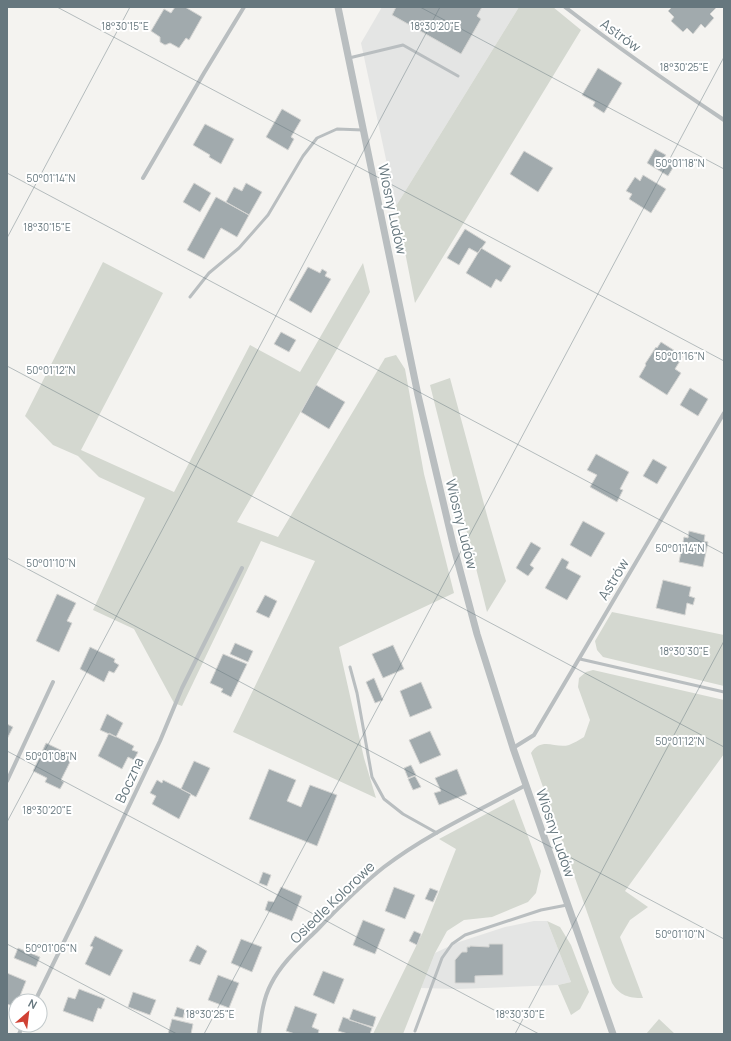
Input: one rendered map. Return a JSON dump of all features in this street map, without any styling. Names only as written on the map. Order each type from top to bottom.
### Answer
[{"type":"street","points":[[143,178],[244,7]]},
{"type":"street","name":"Wiosny Ludów","points":[[338,7],[418,395],[452,544],[477,634],[513,748],[612,1034]]},
{"type":"street","name":"Astrów","points":[[565,7],[601,35],[724,120]]},
{"type":"street","name":"Astrów","points":[[513,748],[534,736],[724,413]]},
{"type":"street","name":"Boczna","points":[[39,993],[157,748],[182,688],[242,568]]},
{"type":"street","points":[[7,781],[54,682]]},
{"type":"street","name":"Osiedle Kolorowe","points":[[259,1034],[265,1001],[270,985],[278,971],[287,960],[360,887],[385,866],[437,833],[526,785]]},
{"type":"lane","points":[[349,58],[403,44],[458,76]]},
{"type":"lane","points":[[190,297],[209,273],[239,248],[268,215],[303,156],[317,138],[337,129],[364,130]]},
{"type":"lane","points":[[580,659],[724,692]]},
{"type":"lane","points":[[350,667],[357,693],[372,776],[384,799],[403,814],[437,833]]},
{"type":"lane","points":[[415,1031],[442,958],[452,944],[465,935],[479,930],[541,910],[567,905]]},
{"type":"shaded area","points":[[382,7],[519,7],[396,206],[361,43]]},
{"type":"shaded area","points":[[519,7],[553,7],[581,30],[415,303],[396,206]]},
{"type":"shaded area","points":[[103,262],[163,293],[81,450],[174,492],[250,345],[300,372],[363,263],[370,292],[237,522],[278,537],[385,358],[396,355],[405,369],[424,474],[454,593],[339,647],[364,758],[376,798],[233,732],[315,561],[261,541],[182,706],[174,703],[134,629],[93,610],[145,498],[99,477],[78,456],[53,445],[25,416]]},
{"type":"shaded area","points":[[450,378],[506,581],[487,612],[430,385]]},
{"type":"shaded area","points":[[612,612],[724,635],[724,686],[603,657],[597,650],[595,641]]},
{"type":"shaded area","points":[[593,670],[724,700],[724,754],[625,891],[648,907],[630,920],[620,937],[643,998],[625,995],[618,991],[612,983],[531,753],[540,745],[549,744],[564,746],[584,737],[590,720],[578,687],[579,678],[586,672]]},
{"type":"shaded area","points":[[514,799],[541,871],[536,893],[528,902],[492,917],[464,920],[447,931],[435,953],[403,1034],[373,1034],[423,932],[456,849],[439,839]]},
{"type":"shaded area","points":[[534,921],[547,921],[571,982],[558,985],[458,989],[421,988],[435,953],[456,943],[505,927]]},
{"type":"shaded area","points":[[547,921],[560,927],[571,945],[589,992],[580,1009],[571,1015],[558,985],[571,982]]},
{"type":"shaded area","points":[[659,1019],[675,1034],[646,1034]]},
{"type":"building","points":[[175,7],[185,7],[202,17],[189,40],[186,38],[179,48],[170,43],[165,45],[160,42],[160,37],[151,31],[164,9],[171,13]]},
{"type":"building","points":[[396,7],[482,7],[477,16],[481,19],[461,54],[392,15]]},
{"type":"building","points":[[672,7],[716,8],[710,14],[714,18],[705,28],[701,24],[693,34],[687,28],[683,32],[671,21],[674,17],[668,11]]},
{"type":"building","points":[[598,68],[622,83],[604,113],[593,106],[595,102],[582,95]]},
{"type":"building","points":[[282,109],[301,120],[291,137],[294,139],[288,150],[266,137]]},
{"type":"building","points":[[205,124],[234,139],[221,164],[209,157],[210,155],[193,145]]},
{"type":"building","points":[[655,149],[666,155],[663,159],[674,166],[668,176],[647,163]]},
{"type":"building","points":[[524,151],[553,168],[538,192],[510,174]]},
{"type":"building","points":[[643,175],[666,189],[651,213],[629,199],[632,194],[626,191],[635,177],[640,181]]},
{"type":"building","points":[[194,183],[211,193],[200,212],[183,202]]},
{"type":"building","points":[[246,183],[262,192],[249,215],[226,202],[234,187],[242,191]]},
{"type":"building","points":[[216,197],[249,215],[237,237],[221,228],[204,259],[187,250]]},
{"type":"building","points":[[465,229],[486,242],[478,253],[469,248],[459,265],[447,258]]},
{"type":"building","points":[[481,248],[511,266],[501,282],[496,279],[491,288],[466,273]]},
{"type":"building","points":[[308,267],[320,273],[322,269],[327,272],[325,276],[331,279],[311,313],[289,300]]},
{"type":"building","points":[[281,332],[296,340],[289,352],[274,344]]},
{"type":"building","points":[[661,342],[683,356],[675,369],[681,373],[667,395],[639,377],[646,365],[645,364]]},
{"type":"building","points":[[316,385],[345,402],[329,429],[301,412]]},
{"type":"building","points":[[690,388],[708,399],[698,416],[680,405]]},
{"type":"building","points":[[596,454],[629,472],[620,489],[623,490],[617,502],[590,487],[597,475],[587,470]]},
{"type":"building","points":[[653,459],[667,467],[657,484],[643,476]]},
{"type":"building","points":[[583,521],[605,533],[591,557],[570,545]]},
{"type":"building","points":[[689,531],[705,535],[704,541],[708,542],[703,567],[679,562],[684,537],[688,538]]},
{"type":"building","points":[[531,542],[541,548],[530,565],[534,568],[528,576],[516,568]]},
{"type":"building","points":[[562,558],[569,562],[566,568],[581,576],[567,600],[545,588]]},
{"type":"building","points":[[663,580],[691,587],[689,596],[695,598],[693,605],[687,603],[685,615],[656,608]]},
{"type":"building","points":[[57,594],[76,603],[67,621],[72,623],[59,652],[36,641]]},
{"type":"building","points":[[265,595],[277,601],[269,618],[256,612]]},
{"type":"building","points":[[235,643],[253,651],[248,662],[230,654]]},
{"type":"building","points":[[393,645],[404,669],[383,678],[372,654]]},
{"type":"building","points":[[90,647],[115,659],[114,662],[119,665],[114,673],[109,671],[104,682],[80,669]]},
{"type":"building","points":[[223,654],[247,664],[231,697],[221,692],[223,689],[210,683]]},
{"type":"building","points":[[374,678],[383,700],[375,703],[366,682]]},
{"type":"building","points":[[421,682],[432,708],[410,717],[400,691]]},
{"type":"building","points":[[107,714],[123,723],[116,737],[100,730]]},
{"type":"building","points":[[7,724],[13,727],[7,739]]},
{"type":"building","points":[[430,731],[441,755],[420,764],[409,740]]},
{"type":"building","points":[[109,733],[134,746],[132,750],[138,752],[134,760],[128,757],[122,769],[98,756]]},
{"type":"building","points":[[46,743],[73,756],[61,780],[64,782],[60,789],[45,782],[47,778],[33,771]]},
{"type":"building","points":[[194,761],[210,768],[196,797],[181,789]]},
{"type":"building","points":[[411,765],[416,775],[408,778],[404,768]]},
{"type":"building","points":[[269,769],[296,780],[287,801],[301,807],[310,785],[337,795],[317,846],[249,819]]},
{"type":"building","points":[[457,769],[467,794],[439,805],[434,793],[441,791],[435,778]]},
{"type":"building","points":[[415,776],[421,787],[413,790],[408,779]]},
{"type":"building","points":[[157,780],[162,783],[163,780],[191,794],[179,819],[152,804],[156,796],[150,793]]},
{"type":"building","points":[[263,872],[271,875],[267,886],[259,883]]},
{"type":"building","points":[[281,887],[302,896],[292,921],[265,910],[268,901],[274,902]]},
{"type":"building","points":[[394,887],[415,895],[405,919],[385,911]]},
{"type":"building","points":[[430,888],[438,891],[433,902],[425,899]]},
{"type":"building","points":[[363,920],[385,929],[375,954],[353,945]]},
{"type":"building","points":[[414,931],[421,934],[417,945],[409,941]]},
{"type":"building","points":[[95,936],[123,950],[110,976],[85,964],[93,947],[90,946]]},
{"type":"building","points":[[241,939],[262,947],[252,972],[231,963]]},
{"type":"building","points":[[489,944],[503,944],[503,975],[475,976],[475,983],[455,983],[455,960],[462,952],[467,952],[467,947],[489,947]]},
{"type":"building","points":[[197,945],[207,951],[200,965],[189,961]]},
{"type":"building","points":[[18,948],[40,957],[36,967],[14,958]]},
{"type":"building","points":[[323,971],[344,979],[334,1004],[313,995]]},
{"type":"building","points":[[7,973],[26,981],[21,993],[8,993],[7,1004]]},
{"type":"building","points":[[218,975],[239,983],[229,1008],[208,1000]]},
{"type":"building","points":[[79,989],[105,999],[101,1009],[98,1008],[93,1022],[63,1011],[68,997],[75,999]]},
{"type":"building","points":[[133,992],[156,1000],[150,1015],[128,1007]]},
{"type":"building","points":[[295,1006],[317,1014],[312,1027],[319,1030],[318,1034],[295,1034],[286,1031]]},
{"type":"building","points":[[177,1007],[185,1010],[183,1018],[174,1016]]},
{"type":"building","points":[[353,1009],[376,1017],[373,1027],[349,1020]]},
{"type":"building","points":[[343,1017],[372,1028],[370,1034],[348,1034],[338,1031]]},
{"type":"building","points":[[172,1019],[193,1024],[191,1034],[168,1034]]}]
